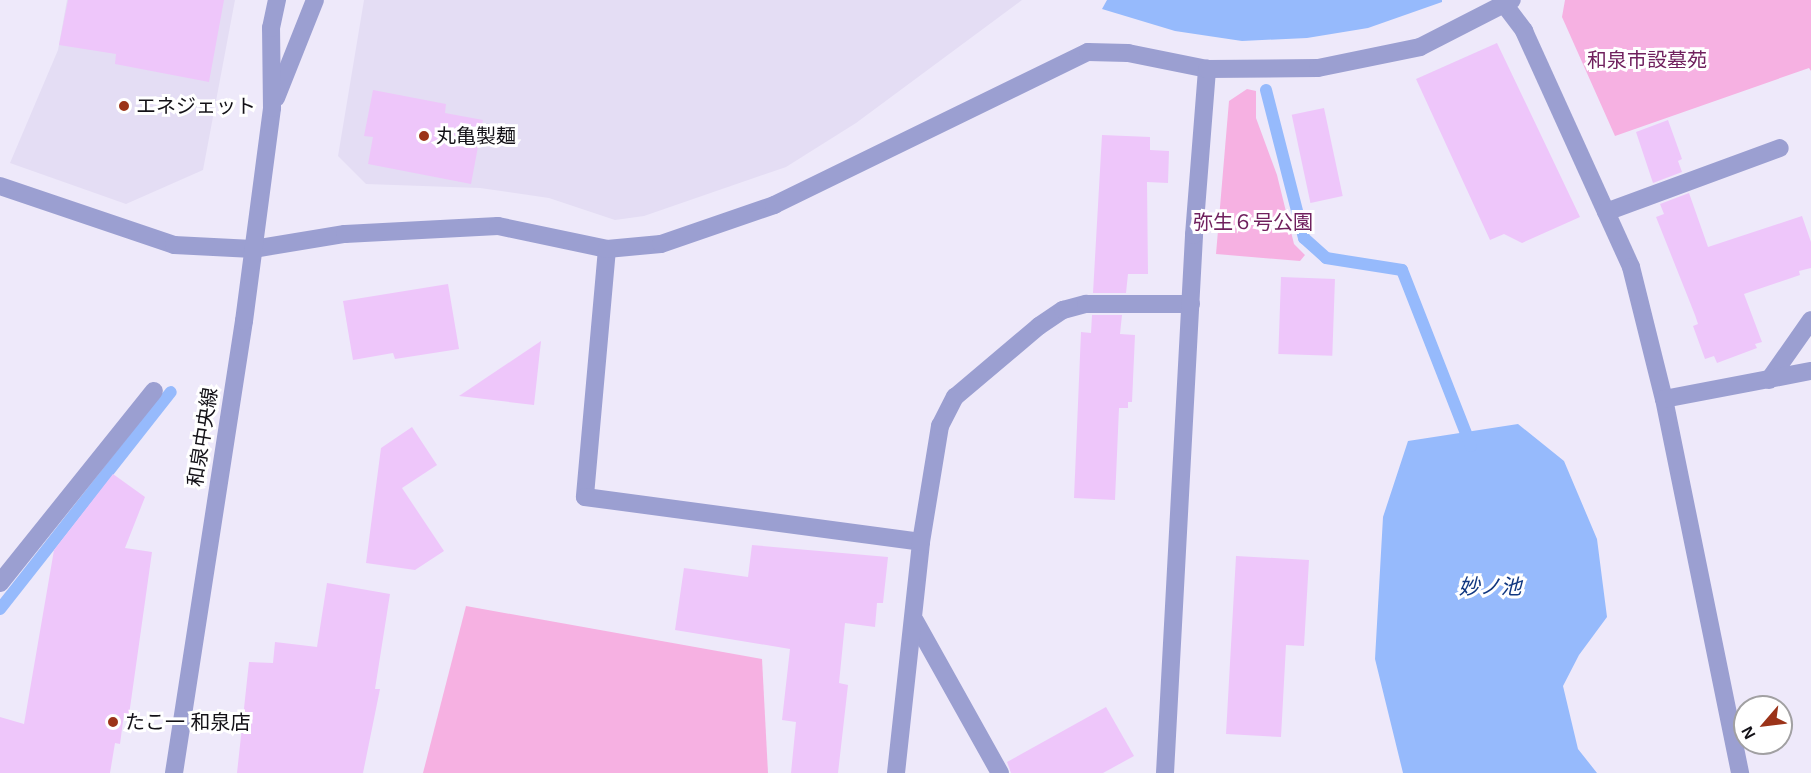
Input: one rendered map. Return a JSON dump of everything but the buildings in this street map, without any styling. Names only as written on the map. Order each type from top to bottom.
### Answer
[{"type":"street","name":"和泉中央線","points":[[174,773],[273,108],[271,28],[277,0]]},
{"type":"street","name":"和泉中央線","points":[[273,108],[315,0]]},
{"type":"street","points":[[0,186],[174,245],[253,249],[345,234],[498,225],[608,249],[661,244],[774,204],[1088,52],[1128,53],[1207,69],[1318,68],[1370,59],[1420,46],[1506,1],[1524,31],[1631,267],[1664,399],[1740,773]]},
{"type":"street","points":[[1165,773],[1191,304],[1207,69]]},
{"type":"street","points":[[1606,212],[1780,148]]},
{"type":"street","points":[[608,249],[585,497],[921,542]]},
{"type":"street","points":[[896,773],[915,621],[921,542],[940,426],[955,396],[1039,326],[1064,310],[1086,304],[1191,304]]},
{"type":"street","points":[[1769,380],[1811,320]]},
{"type":"street","points":[[1664,399],[1811,371]]},
{"type":"street","points":[[0,584],[154,391]]},
{"type":"street","points":[[915,621],[1000,773]]},
{"type":"shaded area","name":"エネジェット","points":[[67,0],[235,0],[203,170],[126,204],[10,163],[58,50]]},
{"type":"shaded area","points":[[364,0],[1022,0],[856,123],[786,167],[644,216],[615,220],[549,198],[480,188],[366,184],[338,156]]},
{"type":"green space","name":"和泉市設墓苑","points":[[1565,0],[1811,0],[1811,71],[1809,68],[1615,136],[1562,17]]},
{"type":"green space","name":"弥生６号公園","points":[[1247,89],[1256,91],[1256,118],[1277,175],[1294,244],[1305,255],[1300,261],[1216,254],[1229,101]]},
{"type":"green space","points":[[466,606],[762,659],[768,773],[423,773]]},
{"type":"water","points":[[1107,0],[1442,0],[1442,2],[1368,28],[1307,38],[1242,41],[1175,31],[1102,9]]},
{"type":"water","name":"妙ノ池","points":[[1518,424],[1564,461],[1597,539],[1607,617],[1579,655],[1563,686],[1578,749],[1597,773],[1403,773],[1375,659],[1383,517],[1408,441]]},
{"type":"waterway","points":[[1266,90],[1304,238],[1326,258],[1402,270],[1471,446]]},
{"type":"waterway","points":[[0,609],[171,392]]},
{"type":"place","name":"エネジェット","points":[[124,106]]},
{"type":"place","name":"丸亀製麺","points":[[424,136]]},
{"type":"place","name":"たこ一 和泉店","points":[[113,722]]}]
